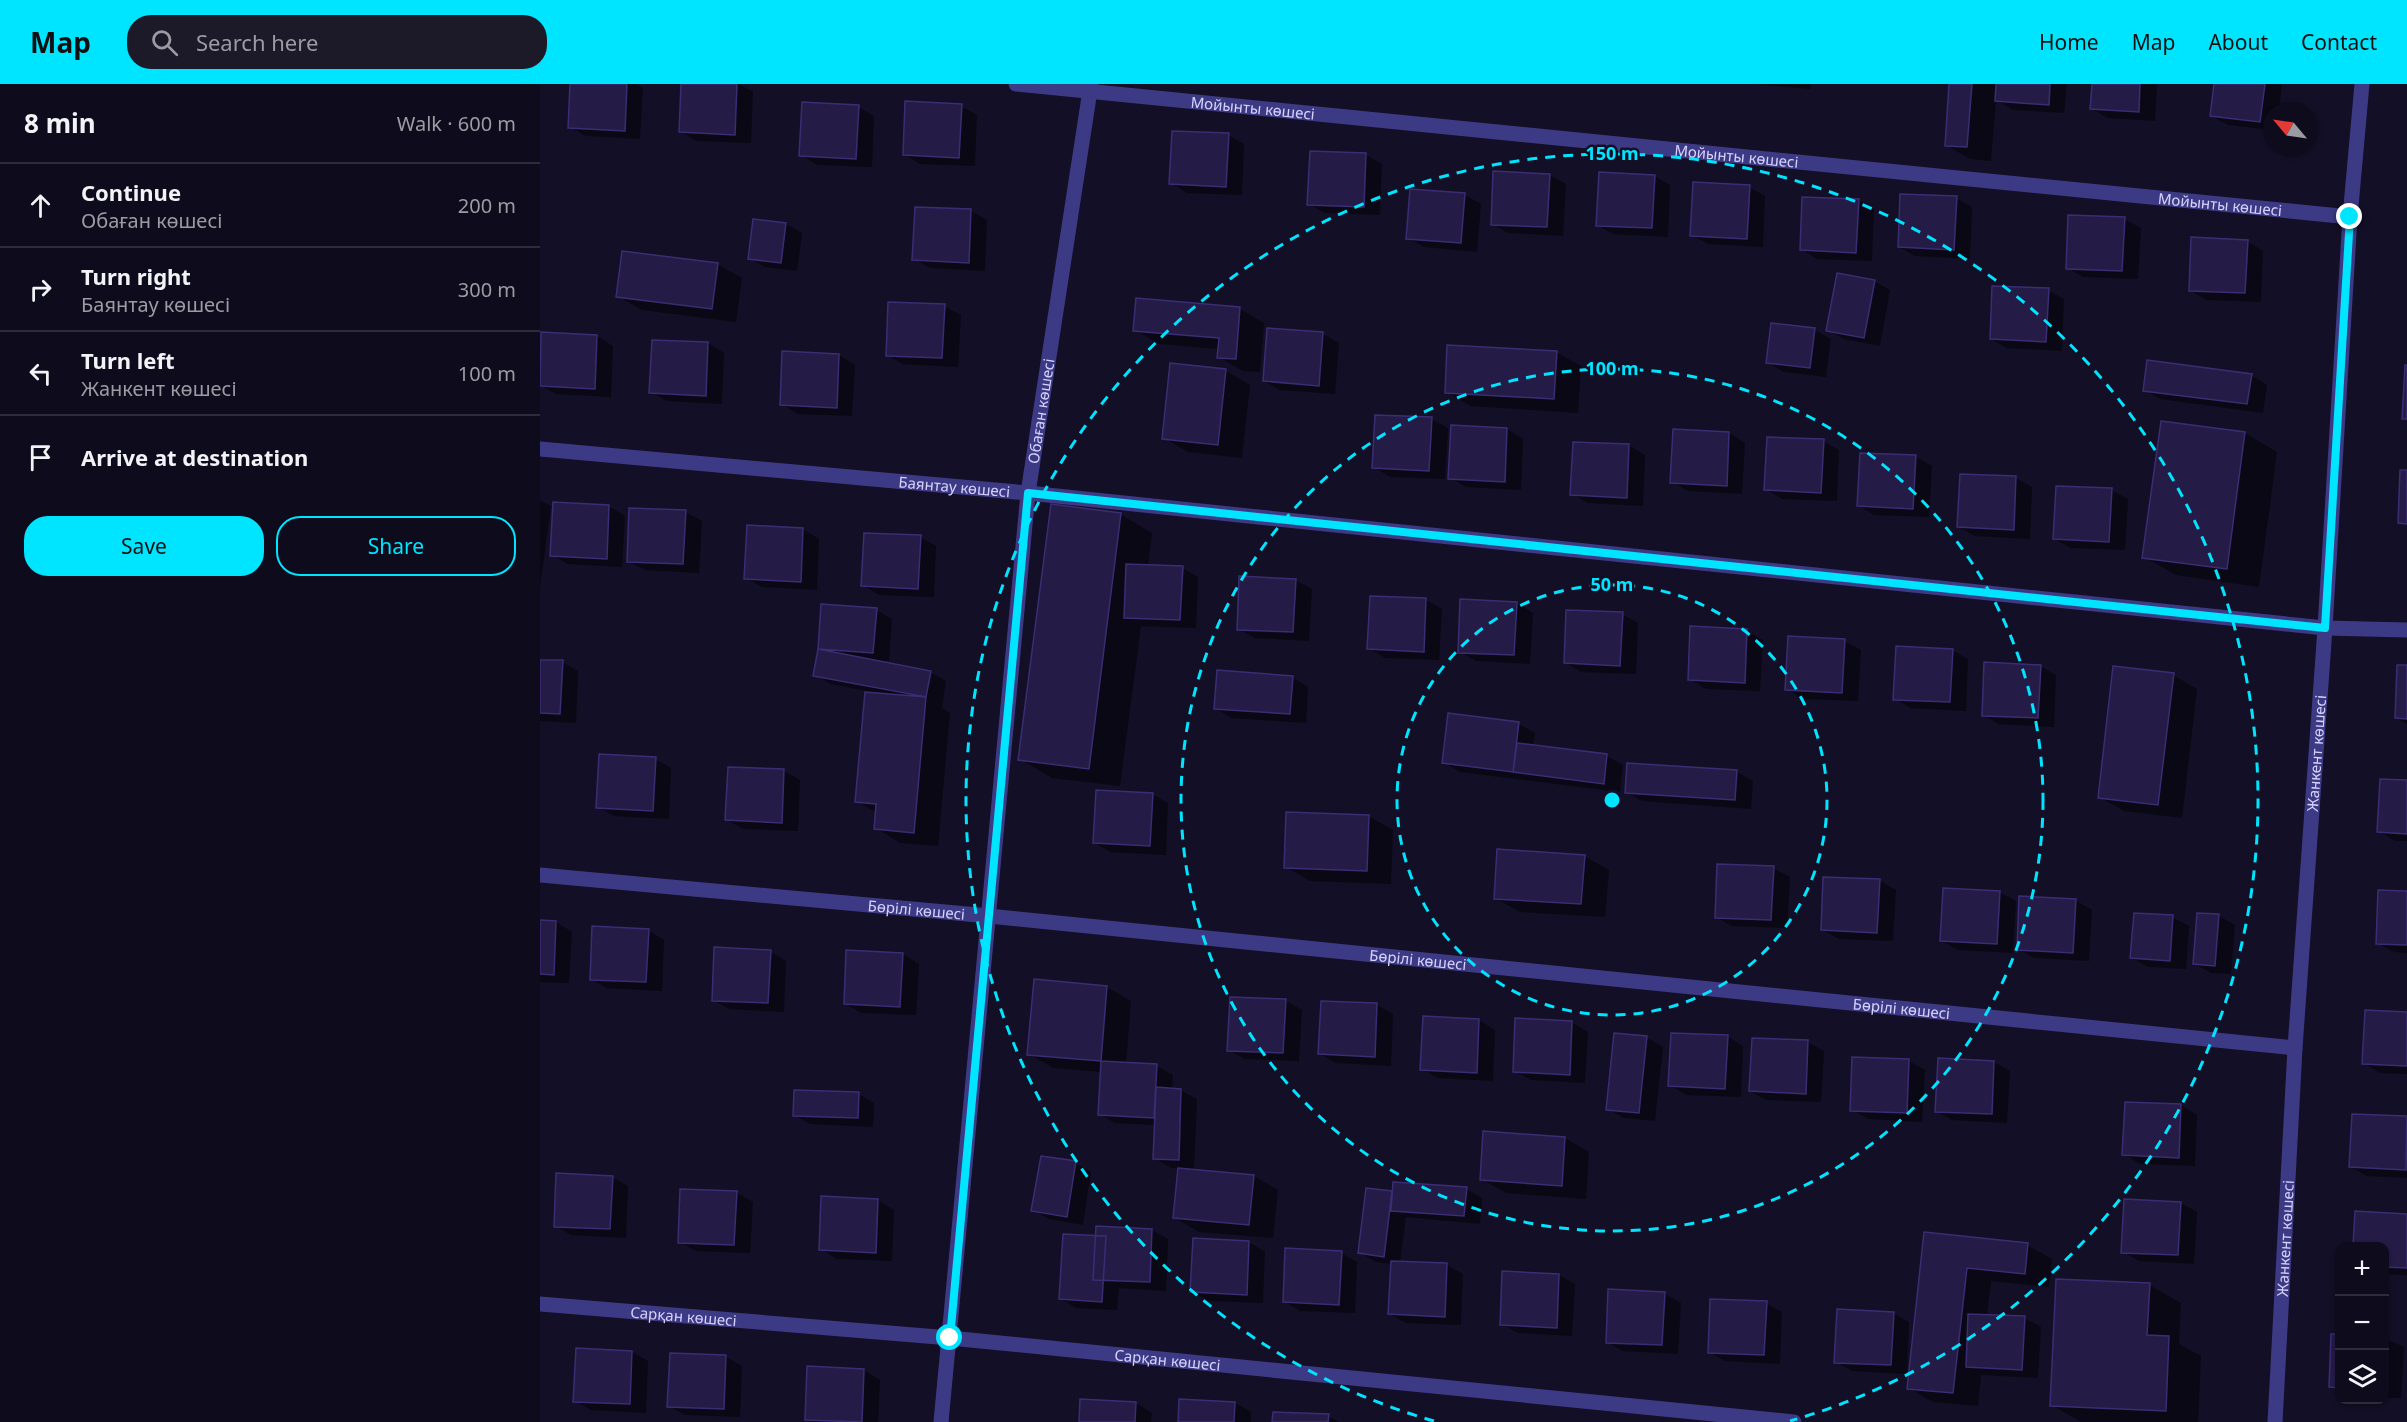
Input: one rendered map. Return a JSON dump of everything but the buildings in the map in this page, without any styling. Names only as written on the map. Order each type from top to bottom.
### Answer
[{"type":"street","name":"Мойынты көшесі","points":[[1016,84],[1091,88],[2350,217]]},
{"type":"street","name":"Жанкент көшесі","points":[[2275,1422],[2295,1048],[2325,628],[2350,217],[2362,84]]},
{"type":"street","name":"Обаған көшесі","points":[[941,1422],[1028,493],[1091,88]]},
{"type":"street","name":"Баянтау көшесі","points":[[540,449],[1028,493],[2325,628],[2407,630]]},
{"type":"street","name":"Бөрілі көшесі","points":[[540,875],[989,916],[2295,1048]]},
{"type":"street","name":"Сарқан көшесі","points":[[540,1304],[950,1338],[1794,1422]]},
{"type":"route","points":[[950,1338],[1028,493],[2325,628],[2350,217]]}]
